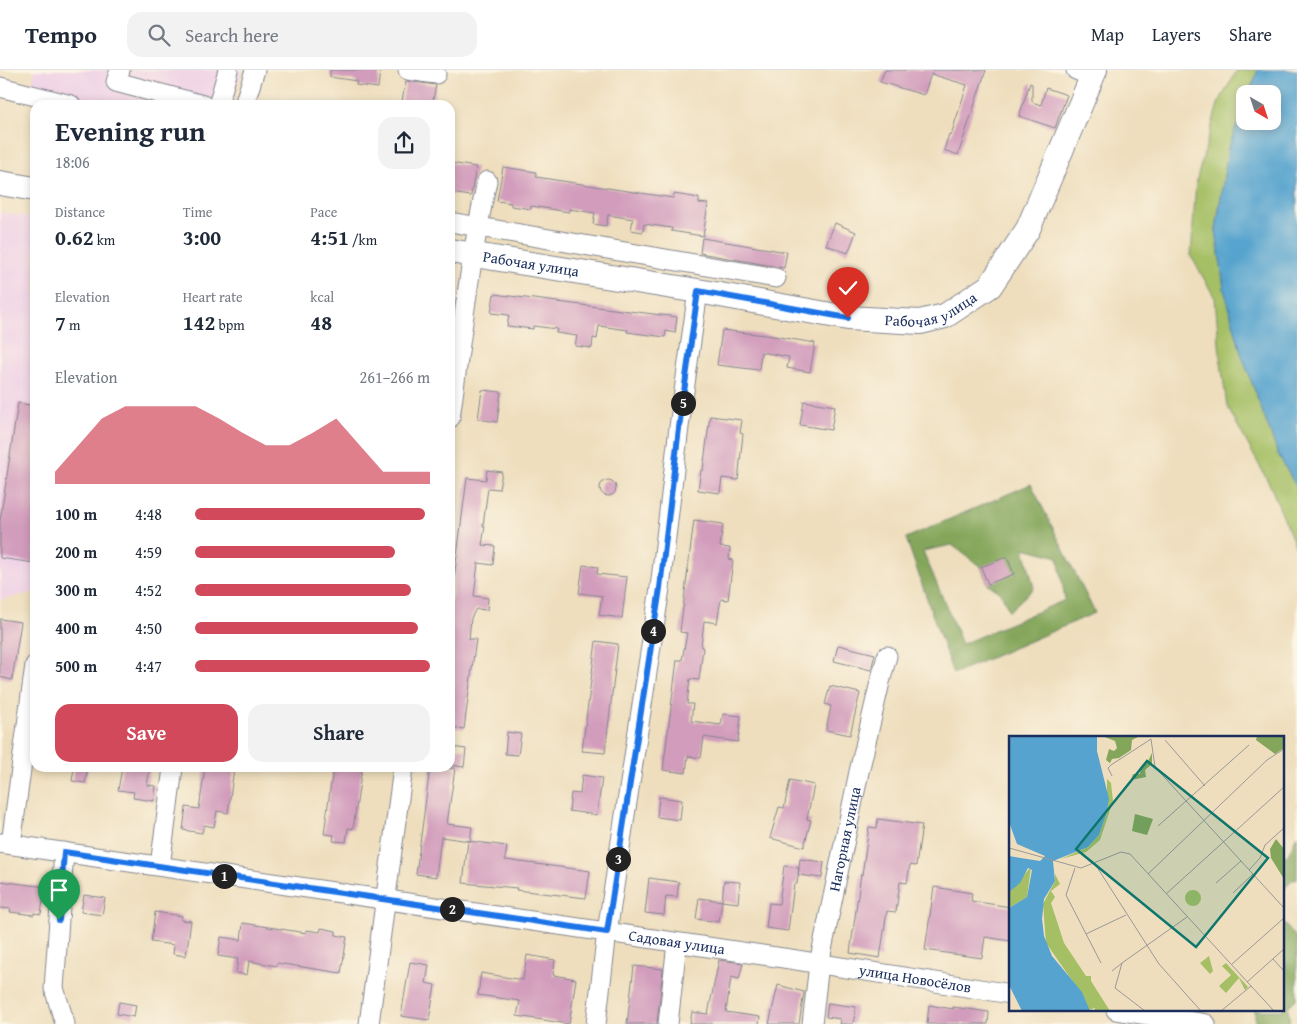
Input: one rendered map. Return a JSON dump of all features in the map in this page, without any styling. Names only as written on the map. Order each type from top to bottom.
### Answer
[{"type":"main road","name":"Рабочая улица","points":[[461,253],[698,291],[848,318],[920,322],[945,316],[990,286],[1028,229],[1087,72]]},
{"type":"main road","points":[[0,183],[30,188]]},
{"type":"street","points":[[120,70],[116,82],[185,100]]},
{"type":"street","points":[[219,100],[228,70]]},
{"type":"street","points":[[246,100],[255,70]]},
{"type":"street","points":[[408,70],[436,74]]},
{"type":"street","points":[[0,87],[51,100]]},
{"type":"street","points":[[455,347],[461,253],[477,226],[487,181]]},
{"type":"street","points":[[455,223],[776,278]]},
{"type":"street","points":[[596,1024],[607,932],[660,588],[698,291]]},
{"type":"street","name":"Нагорная улица","points":[[812,1024],[819,964],[859,772],[887,656]]},
{"type":"street","points":[[5,844],[30,695]]},
{"type":"street","points":[[160,866],[172,772]]},
{"type":"street","points":[[369,1024],[402,772]]},
{"type":"street","name":"Садовая улица","points":[[5,844],[819,964]]},
{"type":"street","points":[[64,852],[54,988],[66,1024]]},
{"type":"street","points":[[668,1024],[677,942]]},
{"type":"street","name":"улица Новосёлов","points":[[819,964],[1009,994]]},
{"type":"street","points":[[1129,1012],[1206,1024]]},
{"type":"shaded area","points":[[35,70],[242,70],[233,100],[94,100],[31,85]]},
{"type":"shaded area","points":[[0,212],[30,217],[30,593],[0,600]]},
{"type":"green space","points":[[1237,70],[1258,70],[1252,85],[1236,85],[1236,127],[1228,149],[1216,230],[1224,288],[1241,353],[1278,454],[1297,488],[1297,550],[1270,485],[1227,406],[1215,298],[1191,256],[1196,182],[1218,104]]},
{"type":"green space","points":[[1031,484],[1095,613],[953,674],[906,538]],"holes":[[[952,545],[981,567],[988,584],[1001,593],[1009,611],[1034,588],[1024,548],[1058,557],[1065,600],[962,644],[923,551]]]},
{"type":"green space","points":[[1297,835],[1297,879],[1292,880],[1284,889],[1284,857],[1288,855]]},
{"type":"green space","points":[[1284,924],[1297,938],[1297,998],[1288,1007],[1290,1024],[1255,1024],[1255,1012],[1284,1012]]},
{"type":"water","points":[[1258,70],[1297,70],[1297,488],[1278,454],[1241,353],[1224,288],[1216,230],[1228,149],[1236,127],[1236,130],[1281,130],[1281,85],[1252,85]]},
{"type":"building","points":[[330,70],[380,70],[378,88],[356,85],[357,81],[330,77]]},
{"type":"building","points":[[885,70],[986,70],[958,155],[944,150],[949,134],[951,135],[967,85],[931,74],[924,95],[880,82]]},
{"type":"building","points":[[406,81],[436,85],[433,100],[402,100]]},
{"type":"building","points":[[1030,83],[1032,84],[1032,102],[1041,105],[1046,88],[1067,95],[1055,128],[1019,116]]},
{"type":"building","points":[[455,164],[476,167],[471,196],[455,194]]},
{"type":"building","points":[[503,167],[536,172],[536,177],[673,198],[674,194],[699,198],[699,203],[708,204],[703,236],[671,231],[672,228],[644,224],[643,232],[631,230],[633,219],[608,215],[606,226],[593,224],[595,213],[569,209],[569,212],[531,206],[531,209],[511,206],[511,203],[497,201]]},
{"type":"building","points":[[835,223],[856,232],[848,253],[826,245]]},
{"type":"building","points":[[702,238],[787,252],[784,268],[700,253]]},
{"type":"building","points":[[494,294],[677,317],[675,333],[666,331],[665,337],[599,326],[597,339],[593,338],[592,348],[575,346],[577,336],[556,333],[557,329],[533,326],[533,329],[507,326],[509,315],[491,313]]},
{"type":"building","points":[[722,330],[815,343],[810,372],[787,368],[789,357],[761,352],[759,370],[717,365]]},
{"type":"building","points":[[482,390],[501,392],[497,422],[478,419]]},
{"type":"building","points":[[804,401],[835,406],[831,430],[800,425]]},
{"type":"building","points":[[18,403],[30,405],[30,562],[0,558],[0,521]]},
{"type":"building","points":[[710,416],[742,420],[740,433],[743,434],[738,480],[722,478],[720,493],[698,490],[701,470],[703,470]]},
{"type":"building","points":[[487,470],[502,472],[499,489],[488,488],[482,545],[495,546],[493,565],[478,563],[474,596],[488,598],[487,610],[476,609],[471,618],[469,639],[476,639],[464,729],[455,728],[455,571],[467,478],[486,480]]},
{"type":"building","points":[[605,480],[611,480],[616,485],[614,494],[605,496],[600,491],[600,485]]},
{"type":"building","points":[[694,520],[723,524],[720,547],[730,548],[729,559],[733,560],[728,600],[721,599],[717,623],[704,621],[699,680],[690,679],[687,704],[693,704],[691,721],[721,725],[723,714],[741,716],[738,742],[704,737],[701,758],[688,756],[686,773],[663,770],[677,660],[682,660],[687,633],[680,632]]},
{"type":"building","points":[[1007,557],[1014,574],[988,584],[981,567]]},
{"type":"building","points":[[583,565],[598,567],[597,574],[627,577],[622,618],[599,615],[602,596],[579,593]]},
{"type":"building","points":[[0,619],[21,622],[12,680],[0,677]]},
{"type":"building","points":[[596,641],[618,644],[605,753],[582,751]]},
{"type":"building","points":[[838,645],[875,654],[871,670],[834,661]]},
{"type":"building","points":[[830,686],[860,693],[850,735],[826,730],[831,706],[825,704]]},
{"type":"building","points":[[507,732],[521,734],[518,755],[505,754]]},
{"type":"building","points":[[455,747],[466,749],[464,767],[455,766]]},
{"type":"building","points":[[73,772],[87,772],[85,783],[72,781]]},
{"type":"building","points":[[121,772],[149,772],[147,785],[156,786],[154,801],[133,798],[134,792],[118,790]]},
{"type":"building","points":[[204,772],[233,772],[228,813],[217,811],[214,827],[204,825],[202,833],[183,830],[186,807],[199,809]]},
{"type":"building","points":[[332,772],[361,772],[353,829],[348,828],[346,842],[333,841],[334,835],[324,834]]},
{"type":"building","points":[[429,772],[454,772],[447,824],[472,827],[470,841],[441,837],[436,877],[416,874]]},
{"type":"building","points":[[582,775],[602,778],[597,815],[569,811],[571,793],[580,794]]},
{"type":"building","points":[[790,780],[814,785],[807,819],[811,820],[804,847],[770,838],[779,807],[784,808]]},
{"type":"building","points":[[659,797],[682,800],[680,820],[657,817]]},
{"type":"building","points":[[878,819],[922,825],[916,866],[910,865],[907,883],[900,882],[896,912],[887,911],[880,958],[850,953],[869,827],[877,828]]},
{"type":"building","points":[[468,841],[507,846],[505,860],[590,871],[586,898],[516,890],[517,888],[463,883]]},
{"type":"building","points":[[800,859],[824,862],[822,878],[798,875]]},
{"type":"building","points":[[784,866],[799,868],[797,884],[794,884],[788,931],[766,928],[769,903],[779,904]]},
{"type":"building","points":[[649,878],[679,882],[677,897],[666,896],[664,915],[645,913]]},
{"type":"building","points":[[0,881],[45,887],[41,914],[10,912],[11,909],[0,908]]},
{"type":"building","points":[[724,881],[740,882],[738,903],[722,901]]},
{"type":"building","points":[[934,887],[972,893],[971,901],[1009,907],[1009,941],[985,937],[982,958],[925,950]]},
{"type":"building","points":[[84,895],[105,898],[102,915],[81,912]]},
{"type":"building","points":[[699,898],[722,901],[719,922],[696,919]]},
{"type":"building","points":[[155,912],[182,916],[181,920],[191,921],[186,956],[173,954],[174,945],[151,942]]},
{"type":"building","points":[[243,923],[306,933],[306,930],[320,932],[321,928],[336,931],[336,935],[347,937],[341,973],[277,963],[276,966],[249,961],[247,975],[236,973],[238,959],[218,956],[221,937],[241,940]]},
{"type":"building","points":[[527,955],[555,960],[553,975],[576,979],[569,1024],[517,1016],[520,1001],[478,995],[481,973],[523,980]]},
{"type":"building","points":[[719,960],[743,963],[739,979],[731,977],[726,1012],[760,1017],[759,1024],[690,1024],[692,1012],[708,1014]]},
{"type":"building","points":[[410,962],[429,965],[426,983],[435,985],[429,1020],[401,1016]]},
{"type":"building","points":[[634,966],[663,969],[657,1024],[627,1024]]},
{"type":"building","points":[[778,985],[804,992],[799,1024],[769,1024]]},
{"type":"building","points":[[119,1002],[136,1005],[134,1017],[117,1014]]},
{"type":"building","points":[[828,1003],[856,1007],[853,1024],[840,1024],[841,1019],[826,1017]]},
{"type":"building","points":[[929,1005],[989,1012],[988,1024],[927,1024]]},
{"type":"route","points":[[59,920],[64,852],[607,932],[660,588],[698,291],[848,318]]}]
